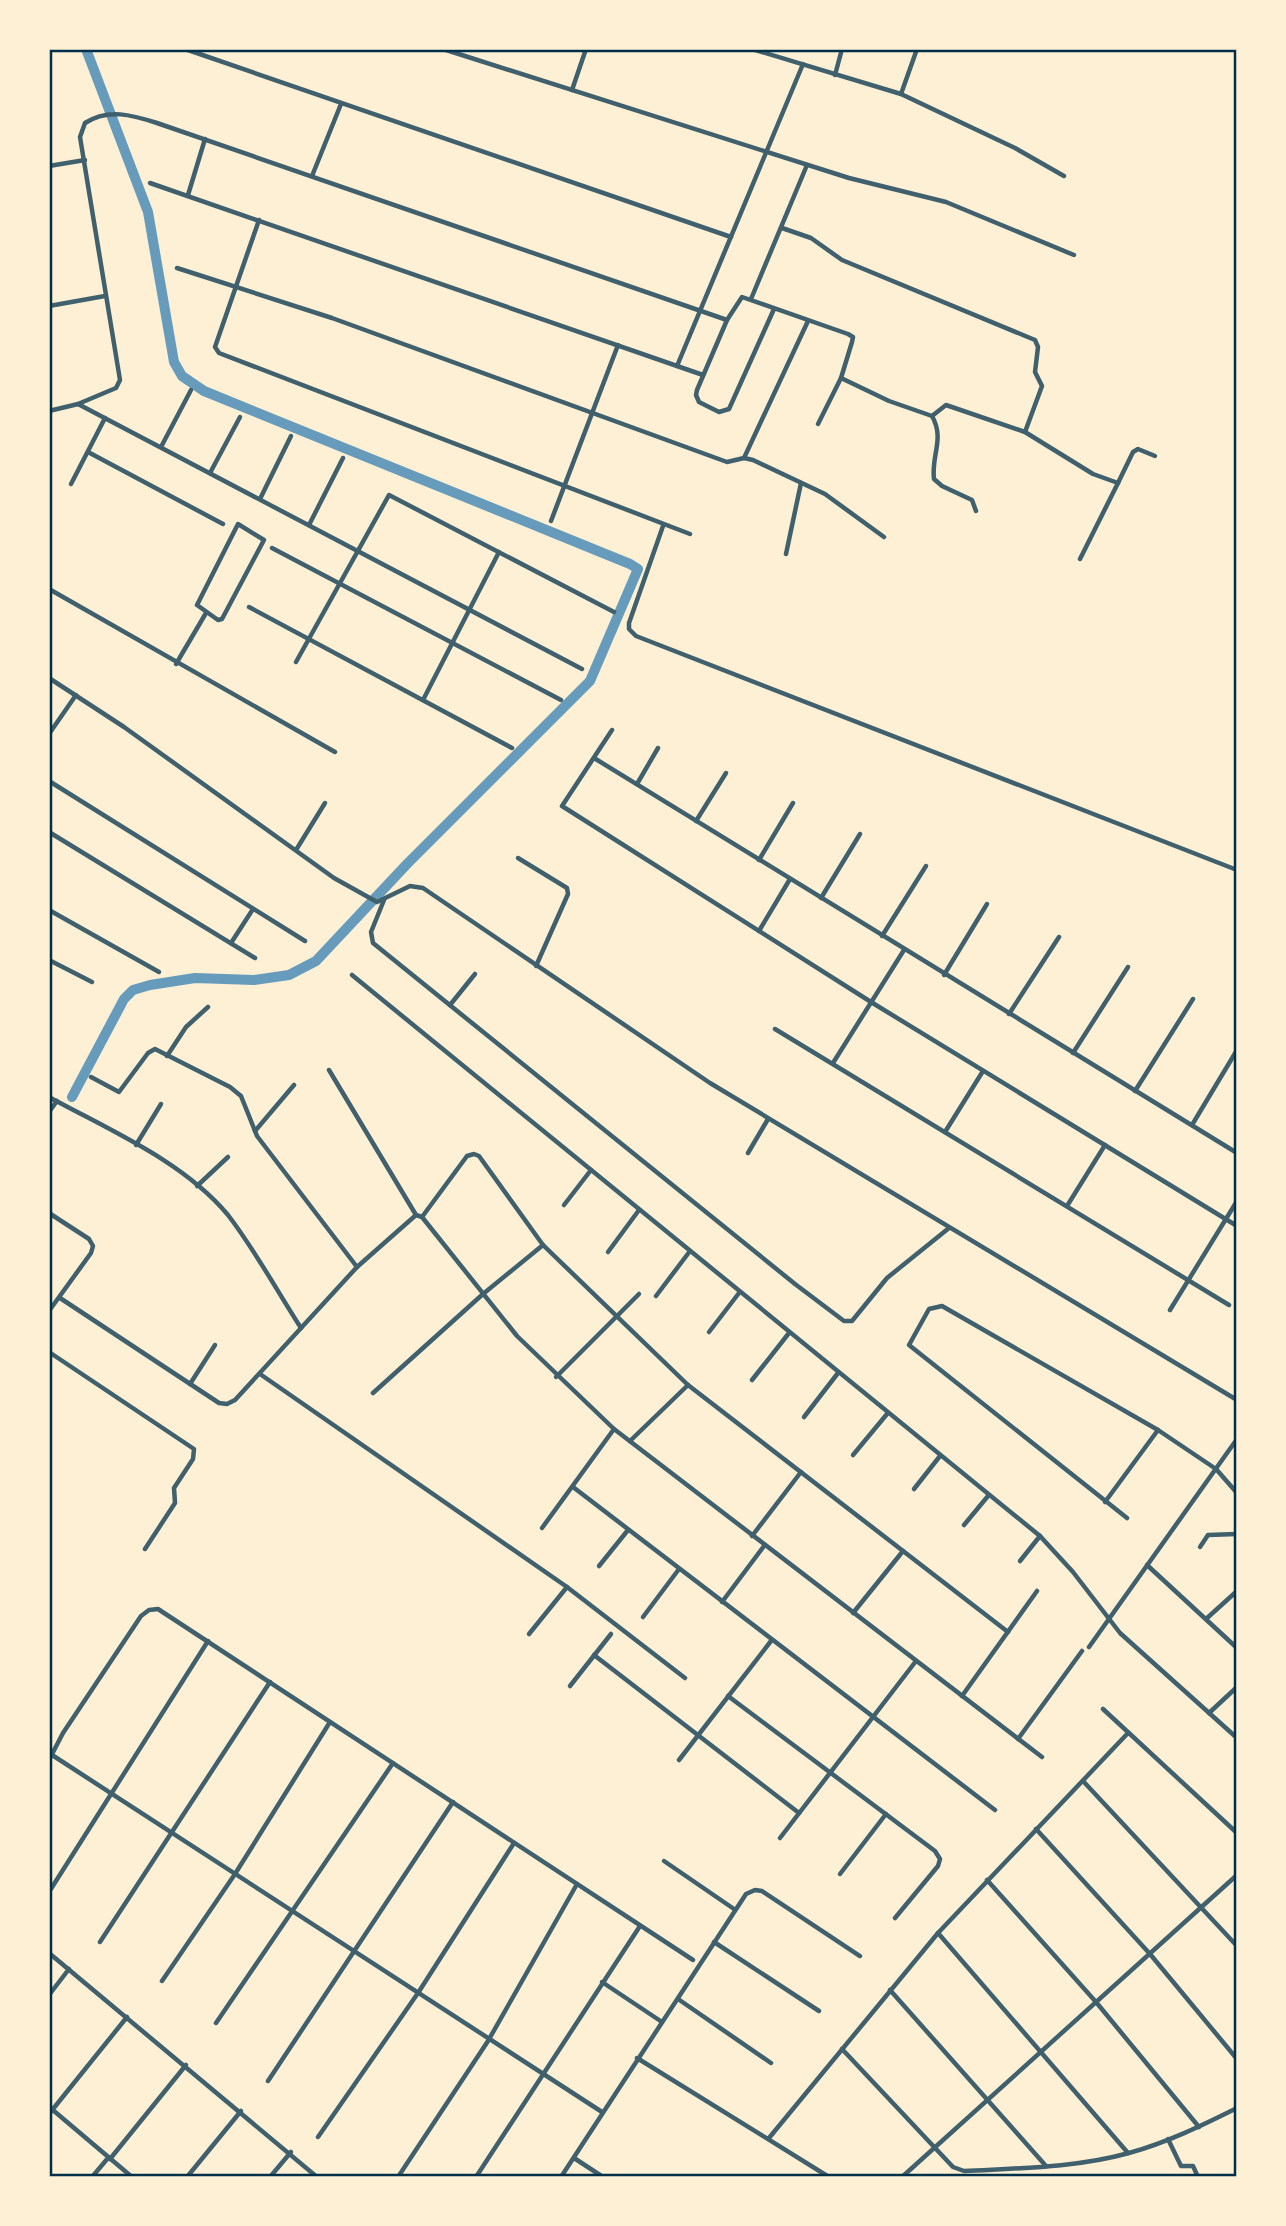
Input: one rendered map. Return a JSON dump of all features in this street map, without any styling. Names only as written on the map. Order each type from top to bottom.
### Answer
[{"type":"street","points":[[185,49],[731,237]]},
{"type":"street","points":[[443,49],[807,165],[946,202],[1074,255]]},
{"type":"street","points":[[572,90],[586,49]]},
{"type":"street","points":[[752,49],[901,94],[1015,148],[1064,176]]},
{"type":"street","points":[[835,75],[842,49]]},
{"type":"street","points":[[901,94],[917,49]]},
{"type":"street","points":[[677,366],[803,64]]},
{"type":"street","points":[[312,176],[341,104]]},
{"type":"street","points":[[49,411],[78,404],[116,388],[120,380],[80,130],[85,123],[102,115],[121,114],[205,139],[727,320]]},
{"type":"street","points":[[188,196],[205,139]]},
{"type":"street","points":[[49,166],[85,160]]},
{"type":"street","points":[[751,299],[807,165]]},
{"type":"street","points":[[150,183],[704,375]]},
{"type":"street","points":[[259,220],[215,347],[224,356],[663,526],[690,534]]},
{"type":"street","points":[[782,228],[811,238],[842,260],[1029,336],[1038,347],[1035,372],[1042,386],[1025,432]]},
{"type":"street","points":[[177,268],[332,318],[727,462],[744,458],[825,494],[884,537]]},
{"type":"street","points":[[49,306],[105,296]]},
{"type":"street","points":[[774,309],[726,411],[719,412],[696,399],[738,299],[751,299],[853,337],[841,378],[818,424]]},
{"type":"street","points":[[744,458],[807,321]]},
{"type":"street","points":[[551,521],[618,345]]},
{"type":"street","points":[[841,378],[889,401],[932,416],[939,428],[940,444],[934,479],[942,486],[972,500],[976,512]]},
{"type":"street","points":[[160,447],[191,390]]},
{"type":"street","points":[[78,404],[582,669]]},
{"type":"street","points":[[932,416],[946,405],[1025,432],[1093,474],[1118,483]]},
{"type":"street","points":[[210,473],[240,417]]},
{"type":"street","points":[[71,484],[105,418]]},
{"type":"street","points":[[260,499],[291,436]]},
{"type":"street","points":[[1080,559],[1133,452],[1138,449],[1155,456]]},
{"type":"street","points":[[88,452],[223,524]]},
{"type":"street","points":[[309,525],[343,458]]},
{"type":"street","points":[[786,554],[801,482]]},
{"type":"street","points":[[296,662],[342,584],[386,496],[393,496],[614,612]]},
{"type":"street","points":[[238,524],[264,540],[222,619],[206,614],[197,605],[238,524]]},
{"type":"street","points":[[663,526],[629,623],[629,629],[636,636],[1237,870]]},
{"type":"street","points":[[272,548],[561,700]]},
{"type":"street","points":[[423,700],[499,552]]},
{"type":"street","points":[[49,589],[176,664],[335,752]]},
{"type":"street","points":[[249,607],[512,748]]},
{"type":"street","points":[[176,664],[206,614]]},
{"type":"street","points":[[49,678],[369,898],[377,902],[417,885],[768,1119],[1237,1400]]},
{"type":"street","points":[[49,734],[76,695]]},
{"type":"street","points":[[612,730],[562,806],[871,1002],[1237,1226]]},
{"type":"street","points":[[637,784],[659,748]]},
{"type":"street","points":[[594,758],[1237,1153]]},
{"type":"street","points":[[696,821],[726,773]]},
{"type":"street","points":[[49,781],[305,941]]},
{"type":"street","points":[[296,850],[325,803]]},
{"type":"street","points":[[759,860],[793,803]]},
{"type":"street","points":[[49,832],[255,958]]},
{"type":"street","points":[[821,898],[860,834]]},
{"type":"street","points":[[518,858],[567,888],[568,894],[536,966]]},
{"type":"street","points":[[882,936],[926,866]]},
{"type":"street","points":[[759,931],[790,879]]},
{"type":"street","points":[[384,900],[371,932],[373,943],[844,1321],[852,1321],[887,1278],[949,1228]]},
{"type":"street","points":[[944,975],[987,904]]},
{"type":"street","points":[[231,943],[253,909]]},
{"type":"street","points":[[49,910],[159,972]]},
{"type":"street","points":[[1009,1014],[1059,937]]},
{"type":"street","points":[[833,1063],[905,950]]},
{"type":"street","points":[[49,960],[92,982]]},
{"type":"street","points":[[1073,1053],[1128,967]]},
{"type":"street","points":[[450,1005],[475,974]]},
{"type":"street","points":[[352,975],[887,1414],[1040,1536],[1073,1572],[1109,1620],[1237,1738]]},
{"type":"street","points":[[1135,1091],[1193,999]]},
{"type":"street","points":[[167,1056],[186,1027],[208,1007]]},
{"type":"street","points":[[775,1029],[1229,1305]]},
{"type":"street","points":[[91,1077],[120,1092],[151,1050],[230,1087],[241,1096],[255,1131],[358,1267]]},
{"type":"street","points":[[1192,1125],[1237,1050]]},
{"type":"street","points":[[330,1070],[416,1215],[422,1217],[483,1294],[556,1377],[614,1429],[1042,1757]]},
{"type":"street","points":[[945,1132],[983,1071]]},
{"type":"street","points":[[255,1131],[294,1084]]},
{"type":"street","points":[[49,1097],[136,1145],[197,1186],[228,1216],[302,1328]]},
{"type":"street","points":[[49,1112],[57,1101]]},
{"type":"street","points":[[136,1145],[161,1104]]},
{"type":"street","points":[[748,1153],[768,1119]]},
{"type":"street","points":[[1067,1206],[1105,1145]]},
{"type":"street","points":[[422,1217],[467,1156],[474,1154],[483,1161],[543,1245],[688,1385],[1008,1632]]},
{"type":"street","points":[[197,1186],[228,1157]]},
{"type":"street","points":[[564,1205],[591,1170]]},
{"type":"street","points":[[1170,1310],[1237,1201]]},
{"type":"street","points":[[608,1252],[639,1210]]},
{"type":"street","points":[[49,1213],[89,1239],[93,1246],[49,1311]]},
{"type":"street","points":[[60,1298],[219,1403],[227,1405],[260,1374],[358,1267],[416,1215]]},
{"type":"street","points":[[373,1393],[483,1294],[543,1245]]},
{"type":"street","points":[[656,1296],[690,1251]]},
{"type":"street","points":[[709,1332],[739,1293]]},
{"type":"street","points":[[556,1377],[615,1315],[639,1294]]},
{"type":"street","points":[[1127,1518],[909,1345],[929,1309],[942,1306],[1158,1430],[1216,1469],[1237,1493]]},
{"type":"street","points":[[752,1380],[789,1333]]},
{"type":"street","points":[[190,1384],[215,1345]]},
{"type":"street","points":[[49,1352],[194,1449],[193,1459],[174,1488],[175,1503],[145,1549]]},
{"type":"street","points":[[804,1418],[838,1373]]},
{"type":"street","points":[[260,1374],[567,1587],[685,1678]]},
{"type":"street","points":[[630,1441],[688,1385]]},
{"type":"street","points":[[853,1455],[887,1414]]},
{"type":"street","points":[[542,1528],[614,1429]]},
{"type":"street","points":[[1105,1502],[1158,1430]]},
{"type":"street","points":[[1089,1647],[1237,1439]]},
{"type":"street","points":[[914,1489],[940,1456]]},
{"type":"street","points":[[752,1536],[801,1472]]},
{"type":"street","points":[[573,1486],[771,1642],[995,1810]]},
{"type":"street","points":[[964,1525],[988,1496]]},
{"type":"street","points":[[599,1566],[628,1530]]},
{"type":"street","points":[[1200,1547],[1212,1534],[1237,1534]]},
{"type":"street","points":[[1020,1562],[1040,1536]]},
{"type":"street","points":[[722,1602],[764,1546]]},
{"type":"street","points":[[853,1613],[903,1550]]},
{"type":"street","points":[[1147,1565],[1237,1648]]},
{"type":"street","points":[[643,1616],[679,1569]]},
{"type":"street","points":[[529,1634],[567,1587]]},
{"type":"street","points":[[962,1696],[1037,1591]]},
{"type":"street","points":[[1206,1619],[1237,1591]]},
{"type":"street","points":[[602,2112],[488,2041],[354,1951],[50,1756],[63,1733],[134,1627],[149,1610],[158,1609],[693,1960]]},
{"type":"street","points":[[570,1686],[611,1634]]},
{"type":"street","points":[[49,1892],[208,1642]]},
{"type":"street","points":[[679,1760],[771,1642]]},
{"type":"street","points":[[1018,1739],[1082,1651]]},
{"type":"street","points":[[594,1655],[799,1813]]},
{"type":"street","points":[[780,1838],[916,1661]]},
{"type":"street","points":[[100,1942],[270,1682]]},
{"type":"street","points":[[1209,1713],[1237,1687]]},
{"type":"street","points":[[728,1696],[935,1852],[940,1859],[938,1867],[895,1918]]},
{"type":"street","points":[[1103,1709],[1237,1833]]},
{"type":"street","points":[[162,1981],[235,1874],[330,1722]]},
{"type":"street","points":[[769,2138],[938,1933],[1128,1732]]},
{"type":"street","points":[[216,2023],[393,1763]]},
{"type":"street","points":[[1083,1781],[1203,1906],[1237,1946]]},
{"type":"street","points":[[268,2081],[453,1802]]},
{"type":"street","points":[[840,1874],[886,1814]]},
{"type":"street","points":[[1036,1829],[1150,1954],[1237,2059]]},
{"type":"street","points":[[318,2137],[418,1993],[514,1843]]},
{"type":"street","points":[[664,1861],[734,1909]]},
{"type":"street","points":[[902,2177],[1237,1875]]},
{"type":"street","points":[[987,1880],[1096,2002],[1199,2127]]},
{"type":"street","points":[[398,2177],[488,2041],[578,1884]]},
{"type":"street","points":[[561,2177],[746,1894],[755,1890],[762,1891],[860,1956]]},
{"type":"street","points":[[476,2177],[640,1926]]},
{"type":"street","points":[[938,1933],[1042,2050],[1128,2154]]},
{"type":"street","points":[[714,1942],[819,2011]]},
{"type":"street","points":[[49,1953],[291,2152],[317,2177]]},
{"type":"street","points":[[49,1995],[69,1969]]},
{"type":"street","points":[[602,1982],[662,2022]]},
{"type":"street","points":[[890,1990],[1046,2167]]},
{"type":"street","points":[[678,1998],[771,2063]]},
{"type":"street","points":[[127,2017],[51,2114],[132,2177]]},
{"type":"street","points":[[842,2049],[934,2148],[953,2167],[964,2171],[1046,2167],[1128,2154],[1199,2127],[1237,2108]]},
{"type":"street","points":[[637,2058],[829,2177]]},
{"type":"street","points":[[92,2177],[186,2065]]},
{"type":"street","points":[[187,2177],[241,2111]]},
{"type":"street","points":[[1168,2139],[1181,2166],[1193,2166],[1198,2177]]},
{"type":"street","points":[[270,2177],[291,2152]]},
{"type":"street","points":[[574,2158],[603,2177]]},
{"type":"waterway","points":[[72,1097],[124,999],[133,990],[195,978],[254,980],[289,975],[316,961],[407,864],[590,681],[638,569],[204,391],[182,376],[174,362],[148,212],[86,49]]}]
